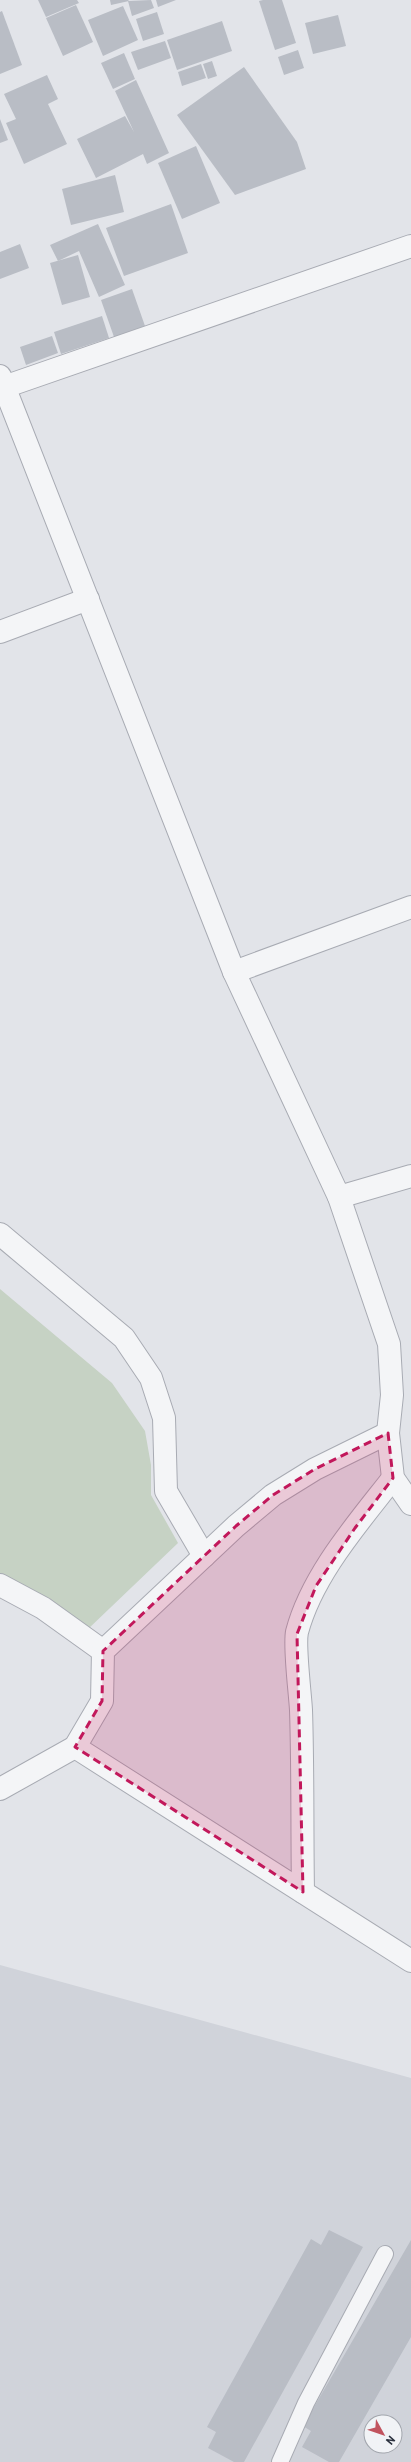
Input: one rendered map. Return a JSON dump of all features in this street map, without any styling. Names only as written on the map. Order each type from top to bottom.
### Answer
[{"type":"street","points":[[411,246],[2,381],[234,972],[339,1197],[389,1344],[392,1395],[388,1433],[393,1478],[411,1504]]},
{"type":"street","points":[[0,632],[88,600]]},
{"type":"street","points":[[234,972],[411,907]]},
{"type":"street","points":[[339,1197],[411,1176]]},
{"type":"street","points":[[0,1234],[124,1338],[151,1378],[164,1418],[166,1490],[204,1556]]},
{"type":"street","points":[[0,1789],[75,1747],[102,1701],[103,1651],[204,1556],[273,1496],[315,1469],[388,1433]]},
{"type":"street","points":[[303,1892],[301,1711],[297,1634],[305,1609],[316,1586],[355,1528],[393,1478]]},
{"type":"street","points":[[0,1585],[43,1608],[103,1651]]},
{"type":"street","points":[[75,1747],[411,1961]]},
{"type":"lane","points":[[280,2462],[306,2403],[385,2254]]},
{"type":"highlighted area","points":[[388,1433],[393,1478],[355,1528],[316,1586],[297,1634],[303,1892],[75,1747],[102,1701],[103,1651],[236,1526],[273,1495],[315,1469]]},
{"type":"shaded area","points":[[0,1965],[411,2078],[411,2462],[0,2462]]},
{"type":"green space","points":[[0,1289],[112,1383],[145,1431],[151,1465],[151,1495],[178,1543],[87,1630],[0,1580]]},
{"type":"building","points":[[38,0],[77,0],[79,3],[46,17]]},
{"type":"building","points":[[110,0],[128,0],[129,1],[111,5]]},
{"type":"building","points":[[151,0],[154,8],[132,16],[128,1]]},
{"type":"building","points":[[156,0],[176,0],[158,7]]},
{"type":"building","points":[[282,0],[296,43],[275,50],[259,1]]},
{"type":"building","points":[[76,5],[93,42],[63,56],[46,18]]},
{"type":"building","points":[[123,6],[138,40],[103,56],[88,20]]},
{"type":"building","points":[[2,11],[22,65],[0,74],[0,12]]},
{"type":"building","points":[[157,12],[164,34],[143,41],[136,19]]},
{"type":"building","points":[[338,15],[346,46],[313,54],[305,23]]},
{"type":"building","points":[[222,21],[232,51],[177,70],[167,40]]},
{"type":"building","points":[[165,41],[171,58],[138,70],[131,52]]},
{"type":"building","points":[[298,50],[304,68],[284,75],[278,57]]},
{"type":"building","points":[[124,53],[135,79],[113,89],[101,63]]},
{"type":"building","points":[[212,61],[217,76],[208,79],[203,64]]},
{"type":"building","points":[[201,64],[206,78],[182,86],[178,72]]},
{"type":"building","points":[[244,67],[297,142],[306,169],[235,195],[177,115]]},
{"type":"building","points":[[47,75],[58,99],[48,104],[67,144],[24,164],[6,123],[16,119],[4,94]]},
{"type":"building","points":[[136,80],[169,153],[147,164],[143,154],[96,178],[77,139],[125,116],[134,132],[115,91]]},
{"type":"building","points":[[0,119],[8,140],[0,143]]},
{"type":"building","points":[[196,146],[220,203],[182,219],[158,163]]},
{"type":"building","points":[[115,175],[124,212],[71,225],[62,189]]},
{"type":"building","points":[[171,204],[188,253],[124,276],[106,228]]},
{"type":"building","points":[[98,224],[125,285],[99,297],[79,251],[58,261],[50,245]]},
{"type":"building","points":[[20,244],[29,268],[0,279],[0,252]]},
{"type":"building","points":[[78,255],[90,297],[62,305],[50,263]]},
{"type":"building","points":[[132,289],[145,326],[114,337],[101,300]]},
{"type":"building","points":[[102,316],[109,338],[61,354],[54,332]]},
{"type":"building","points":[[52,336],[58,353],[26,365],[20,347]]},
{"type":"building","points":[[329,2230],[363,2247],[244,2462],[234,2462],[208,2448],[216,2432],[207,2427],[311,2239],[321,2245]]},
{"type":"building","points":[[411,2240],[411,2337],[367,2414],[363,2414],[363,2420],[339,2462],[329,2462],[302,2447],[311,2431],[303,2426]]}]
